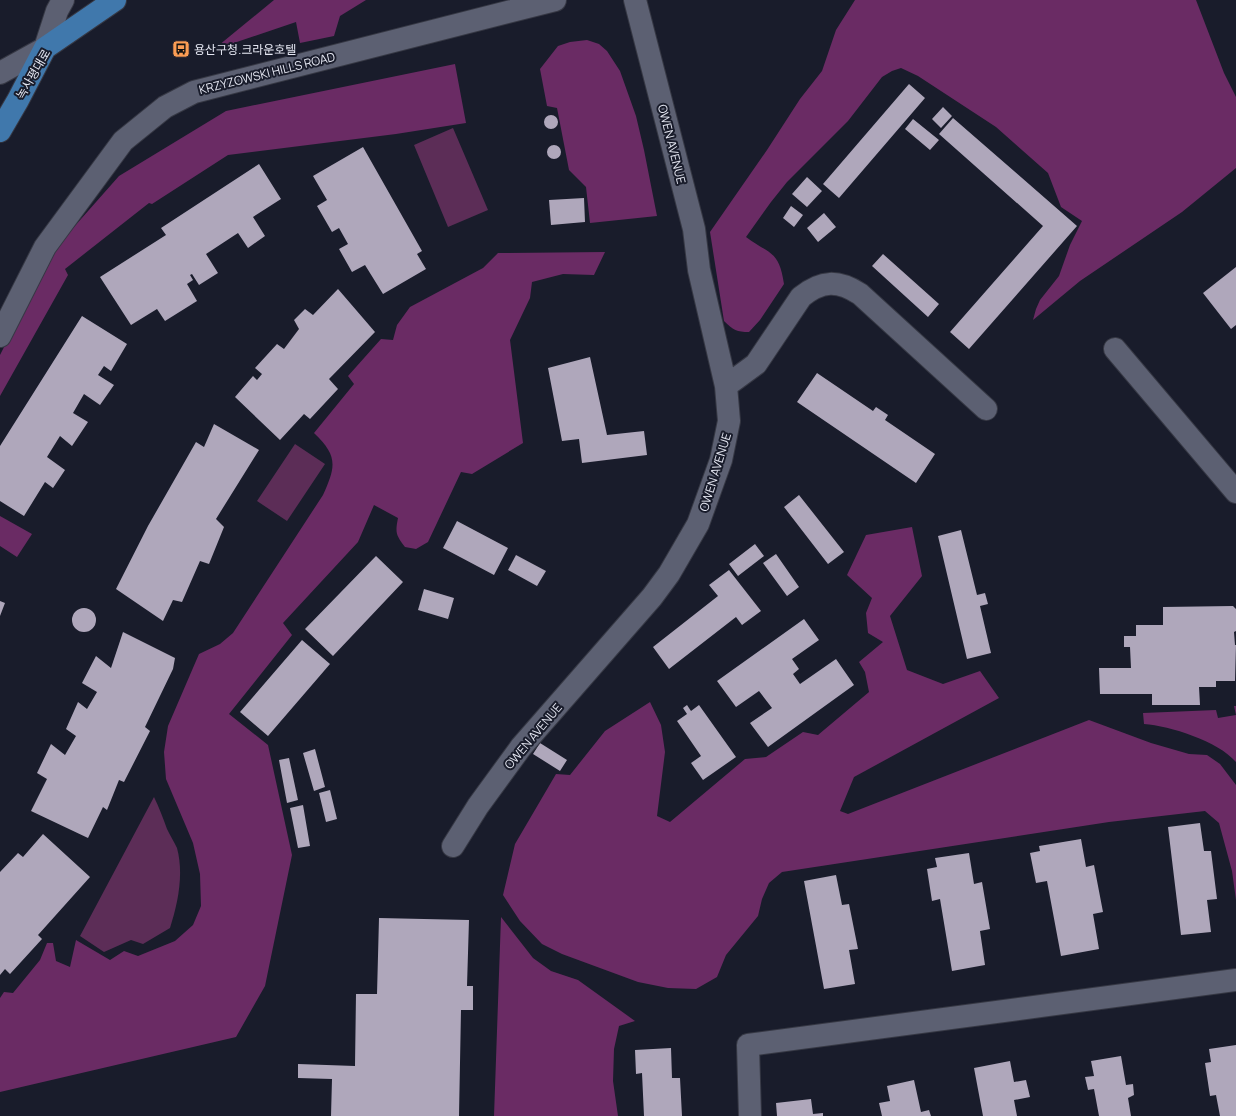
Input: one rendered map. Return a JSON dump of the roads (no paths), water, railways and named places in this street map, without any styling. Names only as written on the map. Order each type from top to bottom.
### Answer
[{"type":"main road","name":"녹사평대로","points":[[0,131],[45,48],[115,0]]},
{"type":"street","points":[[0,73],[45,48],[57,11],[63,0]]},
{"type":"street","name":"KRZYZOWSKI HILLS ROAD","points":[[0,336],[45,247],[123,141],[165,107],[194,92],[555,0]]},
{"type":"street","name":"OWEN AVENUE","points":[[453,846],[478,806],[521,747],[652,597],[669,574],[698,524],[721,460],[729,421],[726,386],[699,270],[694,229],[635,0]]},
{"type":"street","points":[[726,386],[756,364],[801,297],[809,290],[831,283],[840,284],[860,294],[986,408]]},
{"type":"street","points":[[1115,349],[1236,492]]},
{"type":"street","points":[[750,1116],[748,1045],[1236,980]]},
{"type":"place","name":"용산구청.크라운호텔","points":[[181,49]]}]
